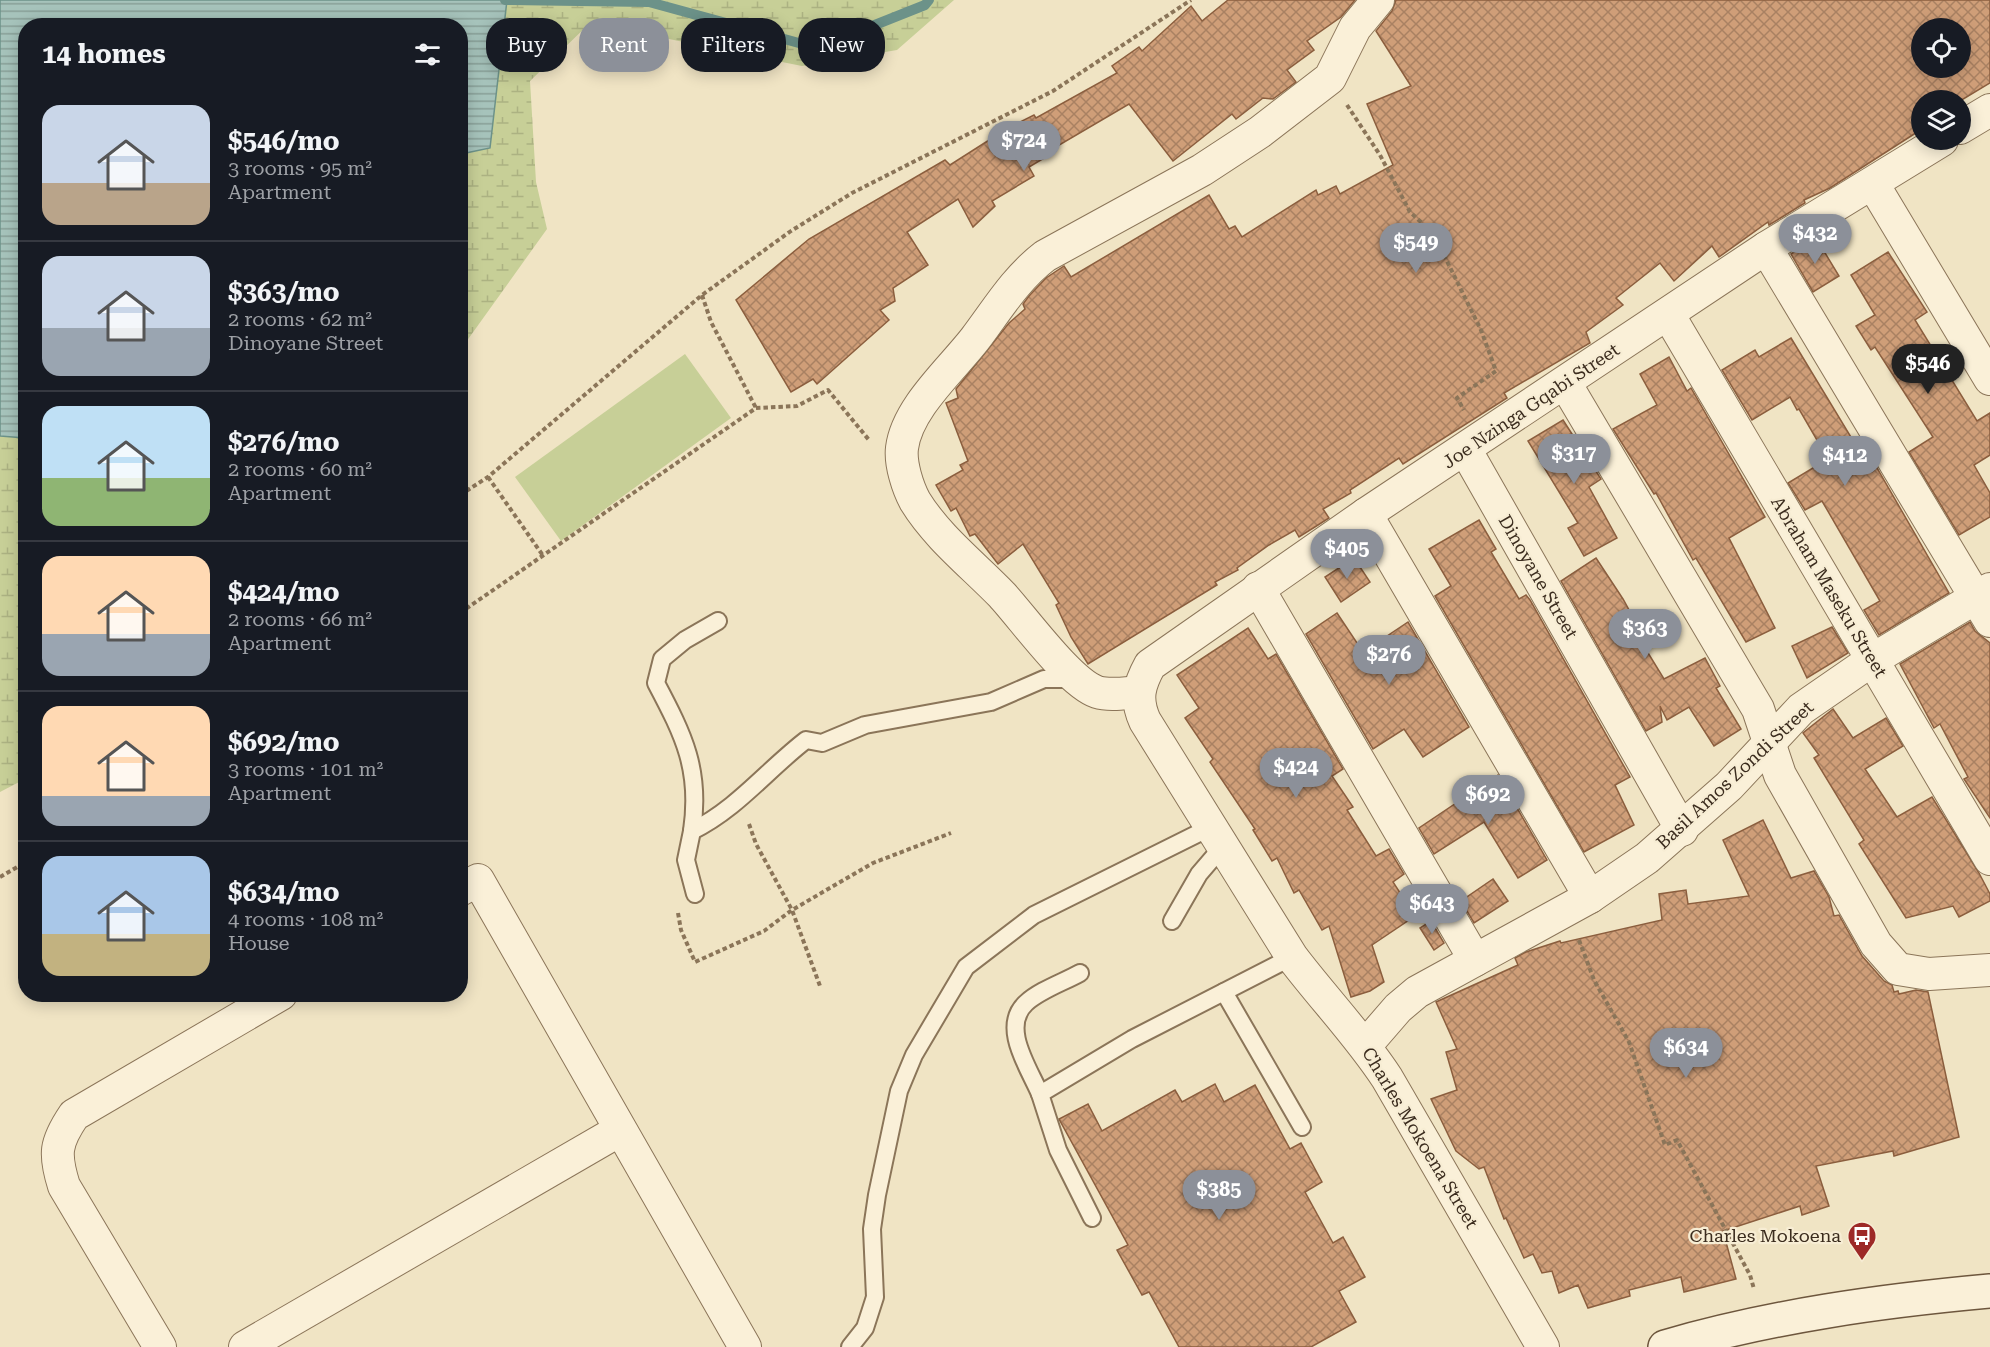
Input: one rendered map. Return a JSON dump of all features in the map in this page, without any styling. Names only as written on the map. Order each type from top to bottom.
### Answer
[{"type":"main road","points":[[1665,1347],[1761,1323],[1872,1303],[1990,1291]]},
{"type":"street","points":[[1138,692],[1113,694],[1097,692],[1076,679],[1001,595],[933,526],[915,500],[906,477],[902,449],[911,423],[938,382],[973,342],[1027,270],[1045,256],[1202,170],[1260,132],[1330,78],[1355,28],[1378,0]]},
{"type":"street","name":"Joe Nzinga Gqabi Street","points":[[1138,692],[1150,665],[1258,588],[1766,248],[1926,150]]},
{"type":"street","points":[[1873,184],[1990,380]]},
{"type":"street","points":[[1766,248],[1985,603]]},
{"type":"street","name":"Abraham Maseku Street","points":[[1668,314],[1990,859]]},
{"type":"street","points":[[1565,384],[1758,709],[1780,775],[1876,944],[1898,969],[1929,974],[1990,970]]},
{"type":"street","name":"Dinoyane Street","points":[[1473,444],[1683,830]]},
{"type":"street","points":[[1366,514],[1579,903]]},
{"type":"street","points":[[1258,588],[1475,960]]},
{"type":"street","name":"Basil Amos Zondi Street","points":[[1366,1045],[1398,1008],[1417,992],[1579,903],[1647,858],[1683,830],[1729,786],[1801,709],[1872,660],[1985,603]]},
{"type":"street","name":"Charles Mokoena Street","points":[[1138,692],[1138,706],[1145,721],[1292,957],[1320,994],[1366,1045],[1543,1347]]},
{"type":"street","points":[[468,886],[478,880],[745,1347]]},
{"type":"street","points":[[160,1347],[64,1186],[57,1163],[57,1144],[74,1115],[267,1002]]},
{"type":"street","points":[[244,1347],[620,1130]]},
{"type":"lane","points":[[695,894],[686,860],[696,802],[693,768],[681,730],[656,683],[662,659],[685,640],[718,621]]},
{"type":"lane","points":[[692,831],[717,819],[777,762],[806,740],[822,744],[866,725],[991,702],[1044,679],[1076,679]]},
{"type":"lane","points":[[1172,921],[1217,837]]},
{"type":"lane","points":[[850,1347],[865,1328],[875,1296],[872,1229],[899,1091],[914,1055],[966,967],[1034,915],[1217,837]]},
{"type":"lane","points":[[1040,1094],[1132,1039],[1292,957]]},
{"type":"lane","points":[[1080,973],[1027,1002],[1019,1012],[1015,1024],[1016,1036],[1040,1094],[1058,1150],[1092,1218]]},
{"type":"lane","points":[[1224,992],[1302,1127]]},
{"type":"path","points":[[468,490],[488,477],[702,296],[791,231],[852,193],[1053,91],[1191,0]]},
{"type":"path","points":[[1330,78],[1380,155],[1410,212],[1432,233],[1481,330],[1496,371],[1457,398],[1473,444]]},
{"type":"path","points":[[702,296],[711,322],[756,408]]},
{"type":"path","points":[[468,608],[756,408],[797,406],[828,390],[878,449],[902,449]]},
{"type":"path","points":[[488,477],[544,557]]},
{"type":"path","points":[[733,805],[750,825],[756,844],[792,910],[819,986]]},
{"type":"path","points":[[695,894],[676,900],[681,930],[695,962],[764,931],[792,910],[873,863],[951,833]]},
{"type":"path","points":[[0,878],[18,867]]},
{"type":"path","points":[[1579,903],[1594,980],[1629,1042],[1665,1144],[1677,1140],[1750,1275],[1761,1323]]},
{"type":"green space","points":[[507,0],[954,0],[897,50],[885,52],[885,18],[798,18],[798,65],[786,63],[786,18],[681,18],[681,41],[669,39],[669,18],[579,18],[579,34],[567,45],[567,18],[505,18]]},
{"type":"green space","points":[[499,72],[539,72],[530,81],[536,182],[547,229],[468,339],[468,153],[490,148]]},
{"type":"green space","points":[[685,354],[731,418],[561,541],[515,477]]},
{"type":"green space","points":[[0,436],[18,437],[18,783],[0,792]]},
{"type":"water","points":[[0,0],[507,0],[505,18],[486,18],[486,72],[499,72],[490,148],[468,153],[468,18],[18,18],[18,437],[0,436]]},
{"type":"building","points":[[1228,0],[1355,0],[1341,17],[1307,41],[1314,50],[1287,70],[1296,82],[1273,99],[1263,98],[1236,119],[1232,114],[1173,161],[1129,104],[1054,148],[1056,151],[1029,167],[1034,176],[992,201],[995,206],[973,227],[958,199],[907,232],[928,265],[893,288],[895,301],[880,310],[889,320],[817,384],[813,379],[791,392],[736,300],[809,239],[945,160],[950,165],[1008,128],[1034,115],[1036,118],[1117,73],[1112,66],[1139,47],[1142,51],[1191,6],[1202,21]]},
{"type":"building","points":[[1396,0],[1990,0],[1990,83],[1971,94],[1971,90],[1911,90],[1911,136],[1830,188],[1804,200],[1805,203],[1769,225],[1768,222],[1719,257],[1712,246],[1674,281],[1660,263],[1616,298],[1623,305],[1586,332],[1590,343],[1504,393],[1507,398],[1403,464],[1399,458],[1350,490],[1351,493],[1323,509],[1329,518],[1299,537],[1295,530],[1269,545],[1237,568],[1238,570],[1215,582],[1217,585],[1088,664],[1071,637],[1056,605],[1059,603],[1023,544],[998,564],[975,534],[970,536],[956,508],[951,511],[936,485],[963,470],[960,465],[968,461],[946,403],[958,398],[956,389],[1009,323],[1025,309],[1023,304],[1029,296],[1046,278],[1064,266],[1071,277],[1209,195],[1229,229],[1235,226],[1242,237],[1316,190],[1318,195],[1336,186],[1340,194],[1393,165],[1367,104],[1411,86],[1376,31],[1392,11]]},
{"type":"building","points":[[1816,238],[1839,276],[1813,292],[1791,254]]},
{"type":"building","points":[[1888,252],[1927,312],[1915,320],[1977,421],[1990,413],[1990,455],[1974,465],[1990,493],[1990,517],[1959,535],[1909,452],[1933,437],[1875,347],[1871,350],[1856,326],[1875,315],[1851,275]]},
{"type":"building","points":[[1791,338],[1872,472],[1877,468],[1949,593],[1879,635],[1864,610],[1880,601],[1822,501],[1805,510],[1788,483],[1828,459],[1799,409],[1797,410],[1790,397],[1752,420],[1722,370],[1755,350],[1759,357]]},
{"type":"building","points":[[1669,357],[1687,391],[1691,388],[1765,517],[1729,538],[1775,628],[1746,642],[1696,558],[1693,560],[1656,493],[1654,494],[1613,429],[1657,405],[1640,374]]},
{"type":"building","points":[[1563,420],[1601,479],[1589,487],[1617,538],[1584,556],[1568,528],[1578,523],[1528,441]]},
{"type":"building","points":[[1479,520],[1496,549],[1491,552],[1519,599],[1526,595],[1530,600],[1630,777],[1615,785],[1634,825],[1584,852],[1435,596],[1451,586],[1429,549]]},
{"type":"building","points":[[1354,558],[1370,582],[1341,602],[1325,577]]},
{"type":"building","points":[[1596,558],[1623,599],[1639,628],[1634,630],[1664,679],[1705,658],[1720,686],[1716,688],[1741,729],[1714,746],[1689,707],[1667,720],[1660,706],[1662,722],[1646,731],[1561,581]]},
{"type":"building","points":[[1337,613],[1363,652],[1408,622],[1469,727],[1423,757],[1404,729],[1373,749],[1306,634]]},
{"type":"building","points":[[1970,622],[1975,631],[1990,643],[1990,818],[1964,779],[1968,777],[1940,724],[1934,728],[1900,664]]},
{"type":"building","points":[[1832,627],[1848,653],[1807,678],[1792,646]]},
{"type":"building","points":[[1248,628],[1268,659],[1276,654],[1343,769],[1332,776],[1353,807],[1347,810],[1376,856],[1389,849],[1404,874],[1393,882],[1415,916],[1372,945],[1384,982],[1370,991],[1351,997],[1329,926],[1322,930],[1299,890],[1294,893],[1277,858],[1272,861],[1253,830],[1255,829],[1210,762],[1213,759],[1185,718],[1199,708],[1177,675]]},
{"type":"building","points":[[1833,709],[1853,738],[1886,718],[1903,746],[1865,769],[1897,817],[1932,797],[1979,873],[1990,894],[1990,901],[1959,917],[1953,906],[1906,918],[1859,844],[1864,840],[1814,758],[1819,755],[1803,733]]},
{"type":"building","points":[[1498,775],[1547,860],[1518,878],[1484,822],[1434,854],[1419,828]]},
{"type":"building","points":[[1763,820],[1791,878],[1814,871],[1829,897],[1834,916],[1839,915],[1862,956],[1884,981],[1892,985],[1894,992],[1898,991],[1899,994],[1916,990],[1928,992],[1959,1137],[1894,1156],[1893,1151],[1816,1166],[1829,1206],[1802,1215],[1800,1206],[1723,1231],[1736,1279],[1684,1292],[1681,1277],[1629,1290],[1630,1296],[1588,1308],[1578,1285],[1559,1293],[1552,1271],[1542,1273],[1533,1254],[1524,1258],[1506,1218],[1504,1219],[1484,1167],[1479,1169],[1456,1151],[1431,1099],[1457,1090],[1446,1052],[1457,1049],[1436,1002],[1518,965],[1515,958],[1526,952],[1560,941],[1561,943],[1662,920],[1659,894],[1686,890],[1688,904],[1749,896],[1723,840]]},
{"type":"building","points":[[1493,879],[1508,901],[1474,923],[1461,901]]},
{"type":"building","points":[[1431,921],[1444,943],[1434,950],[1420,928]]},
{"type":"building","points":[[1215,1084],[1224,1102],[1255,1085],[1290,1149],[1301,1143],[1322,1182],[1305,1192],[1333,1243],[1343,1237],[1365,1277],[1339,1291],[1356,1322],[1311,1347],[1179,1347],[1149,1292],[1142,1295],[1117,1250],[1128,1245],[1059,1119],[1088,1104],[1102,1131],[1175,1090],[1182,1102]]},
{"type":"waterway","points":[[505,0],[649,2],[817,48],[925,5],[929,0]]},
{"type":"place","name":"Charles Mokoena","points":[[1862,1262]]}]
